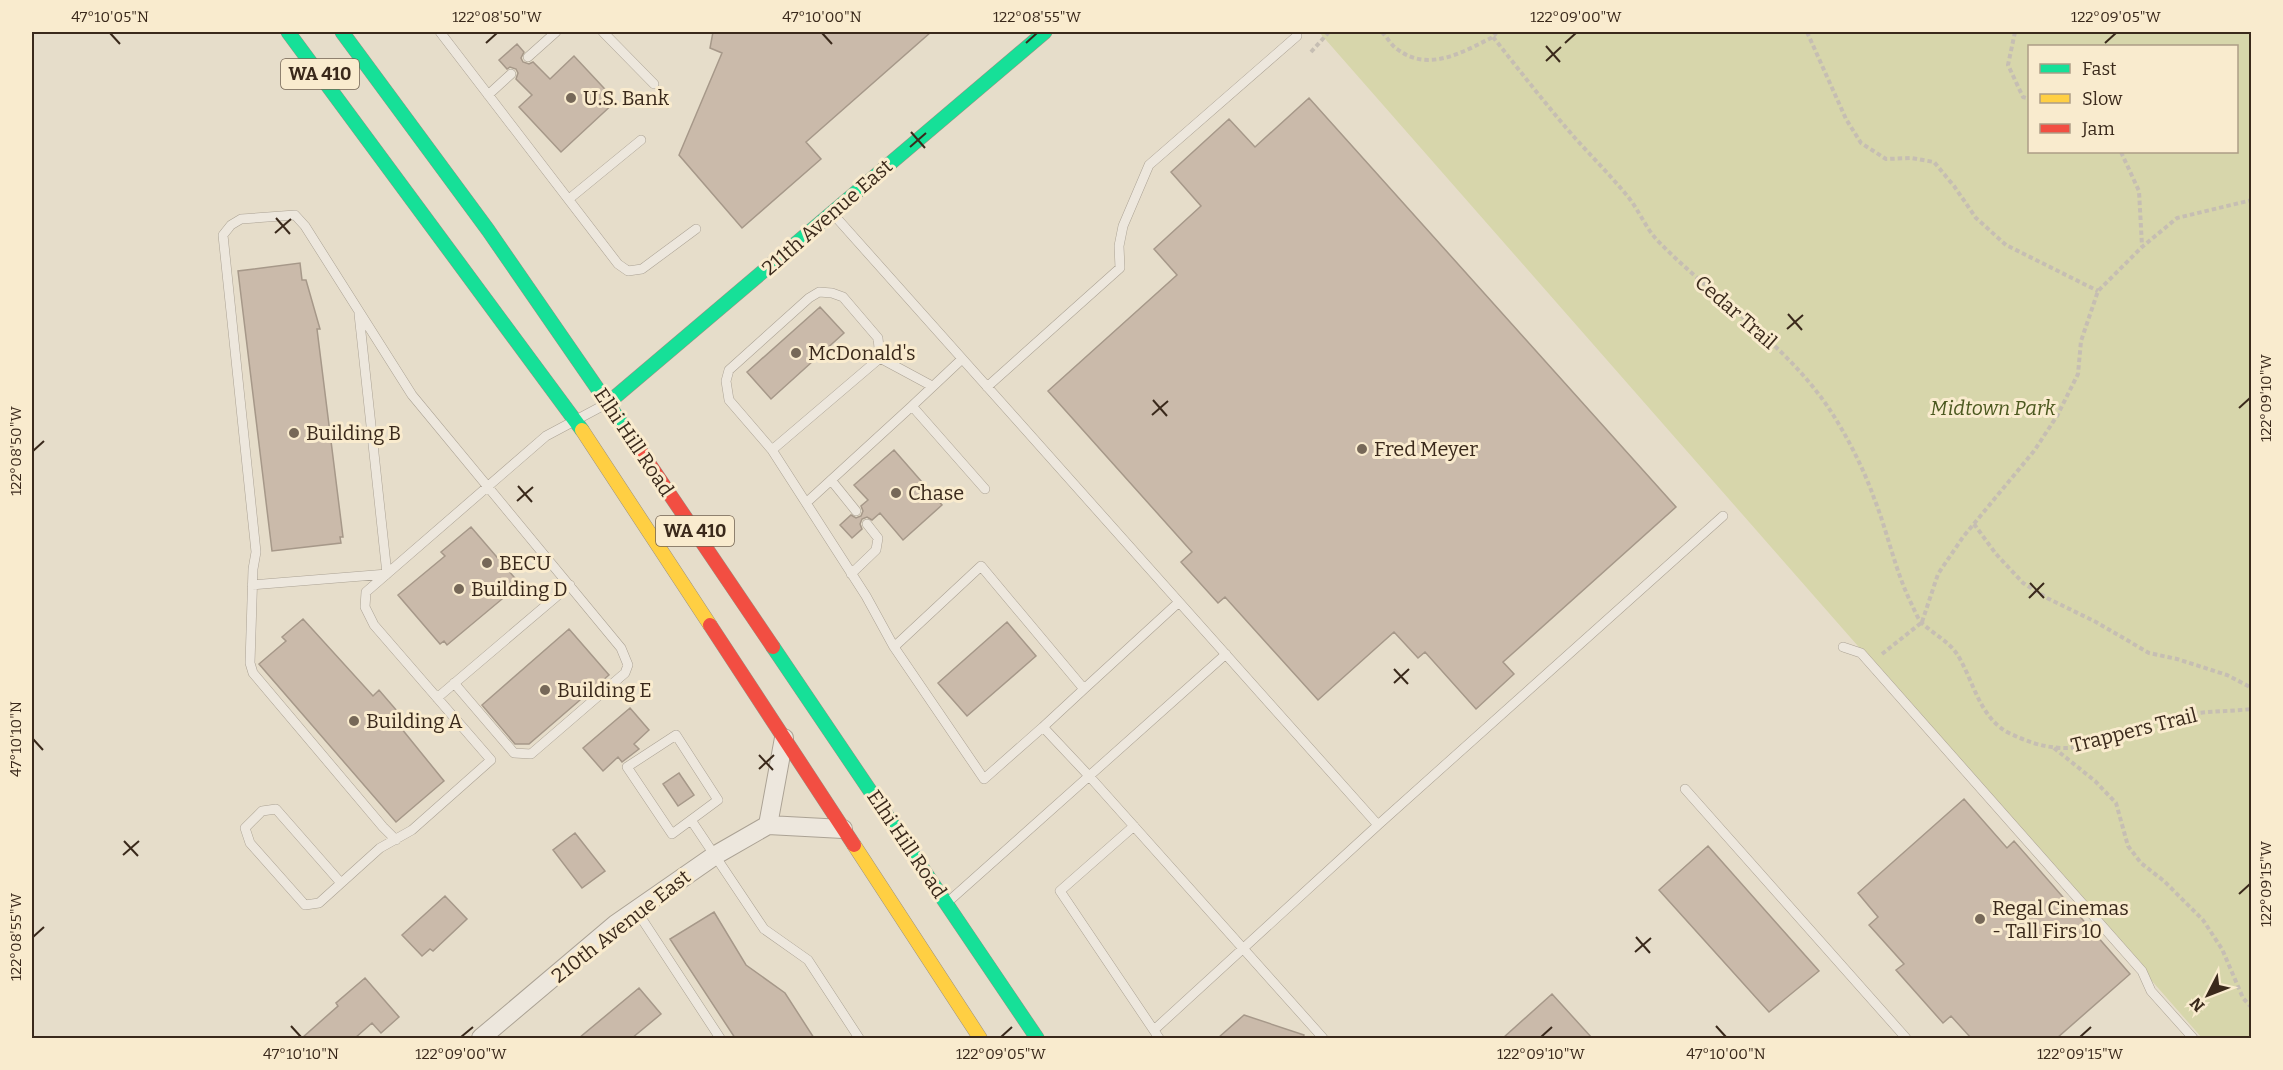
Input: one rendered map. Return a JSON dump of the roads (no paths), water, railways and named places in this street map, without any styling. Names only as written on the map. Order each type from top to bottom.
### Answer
[{"type":"main road","name":"Elhi Hill Road","points":[[288,32],[576,420],[980,1038]]},
{"type":"main road","name":"Elhi Hill Road","points":[[342,32],[488,230],[608,403],[1037,1038]]},
{"type":"main road","name":"211th Avenue East","points":[[608,403],[1045,32]]},
{"type":"street","points":[[784,738],[768,825],[843,829]]},
{"type":"street","name":"210th Avenue East","points":[[482,1038],[636,910],[714,856],[768,825]]},
{"type":"lane","points":[[440,32],[618,264],[628,271],[642,270],[696,229]]},
{"type":"lane","points":[[528,57],[556,32]]},
{"type":"lane","points":[[603,32],[654,84]]},
{"type":"lane","points":[[987,387],[1120,268],[1119,246],[1123,226],[1149,165],[1297,36]]},
{"type":"lane","points":[[488,95],[511,74]]},
{"type":"lane","points":[[569,199],[641,140]]},
{"type":"lane","points":[[832,213],[1378,825]]},
{"type":"lane","points":[[396,840],[382,827],[253,673],[250,663],[252,585],[256,552],[224,235],[231,225],[241,219],[295,215],[305,226],[412,394],[621,648],[628,665],[626,673],[531,754],[514,753],[454,683]]},
{"type":"lane","points":[[880,358],[878,338],[843,297],[819,292],[809,298],[729,370],[726,381],[729,400],[772,450],[851,574],[894,647],[984,779],[1179,602]]},
{"type":"lane","points":[[359,311],[387,574]]},
{"type":"lane","points":[[880,358],[932,386]]},
{"type":"lane","points":[[772,450],[880,358]]},
{"type":"lane","points":[[806,503],[962,359]]},
{"type":"lane","points":[[341,883],[276,809],[262,811],[245,828],[250,843],[305,905],[319,903],[380,848],[412,830],[491,760],[374,625],[365,607],[366,592],[546,436],[608,403]]},
{"type":"lane","points":[[912,406],[985,489]]},
{"type":"lane","points":[[831,480],[856,511]]},
{"type":"lane","points":[[1134,826],[1060,891],[1156,1034],[1242,948],[1723,516]]},
{"type":"lane","points":[[851,574],[876,550],[878,538],[867,525]]},
{"type":"lane","points":[[894,647],[981,566],[1084,689]]},
{"type":"lane","points":[[252,585],[387,574]]},
{"type":"lane","points":[[437,698],[570,585]]},
{"type":"lane","points":[[1843,646],[1861,653],[1870,663],[2142,971],[2151,991],[2193,1038]]},
{"type":"lane","points":[[947,903],[1226,654]]},
{"type":"lane","points":[[1043,727],[1323,1038]]},
{"type":"lane","points":[[676,735],[718,800],[691,820],[672,834],[627,767],[676,735]]},
{"type":"lane","points":[[1685,789],[1906,1038]]},
{"type":"lane","points":[[691,820],[764,929],[808,960],[859,1038]]},
{"type":"lane","points":[[636,910],[720,1038]]},
{"type":"place","name":"U.S. Bank","points":[[571,98]]},
{"type":"place","name":"McDonald's","points":[[796,353]]},
{"type":"place","name":"Building B","points":[[294,433]]},
{"type":"place","name":"Fred Meyer","points":[[1362,449]]},
{"type":"place","name":"Chase","points":[[896,493]]},
{"type":"place","name":"BECU","points":[[487,563]]},
{"type":"place","name":"Building D","points":[[459,589]]},
{"type":"place","name":"Building E","points":[[545,690]]},
{"type":"place","name":"Building A","points":[[354,721]]},
{"type":"place","name":"Regal Cinemas - Tall Firs 10","points":[[1980,919]]},
{"type":"park label","name":"Midtown Park","points":[[1993,408]]}]
